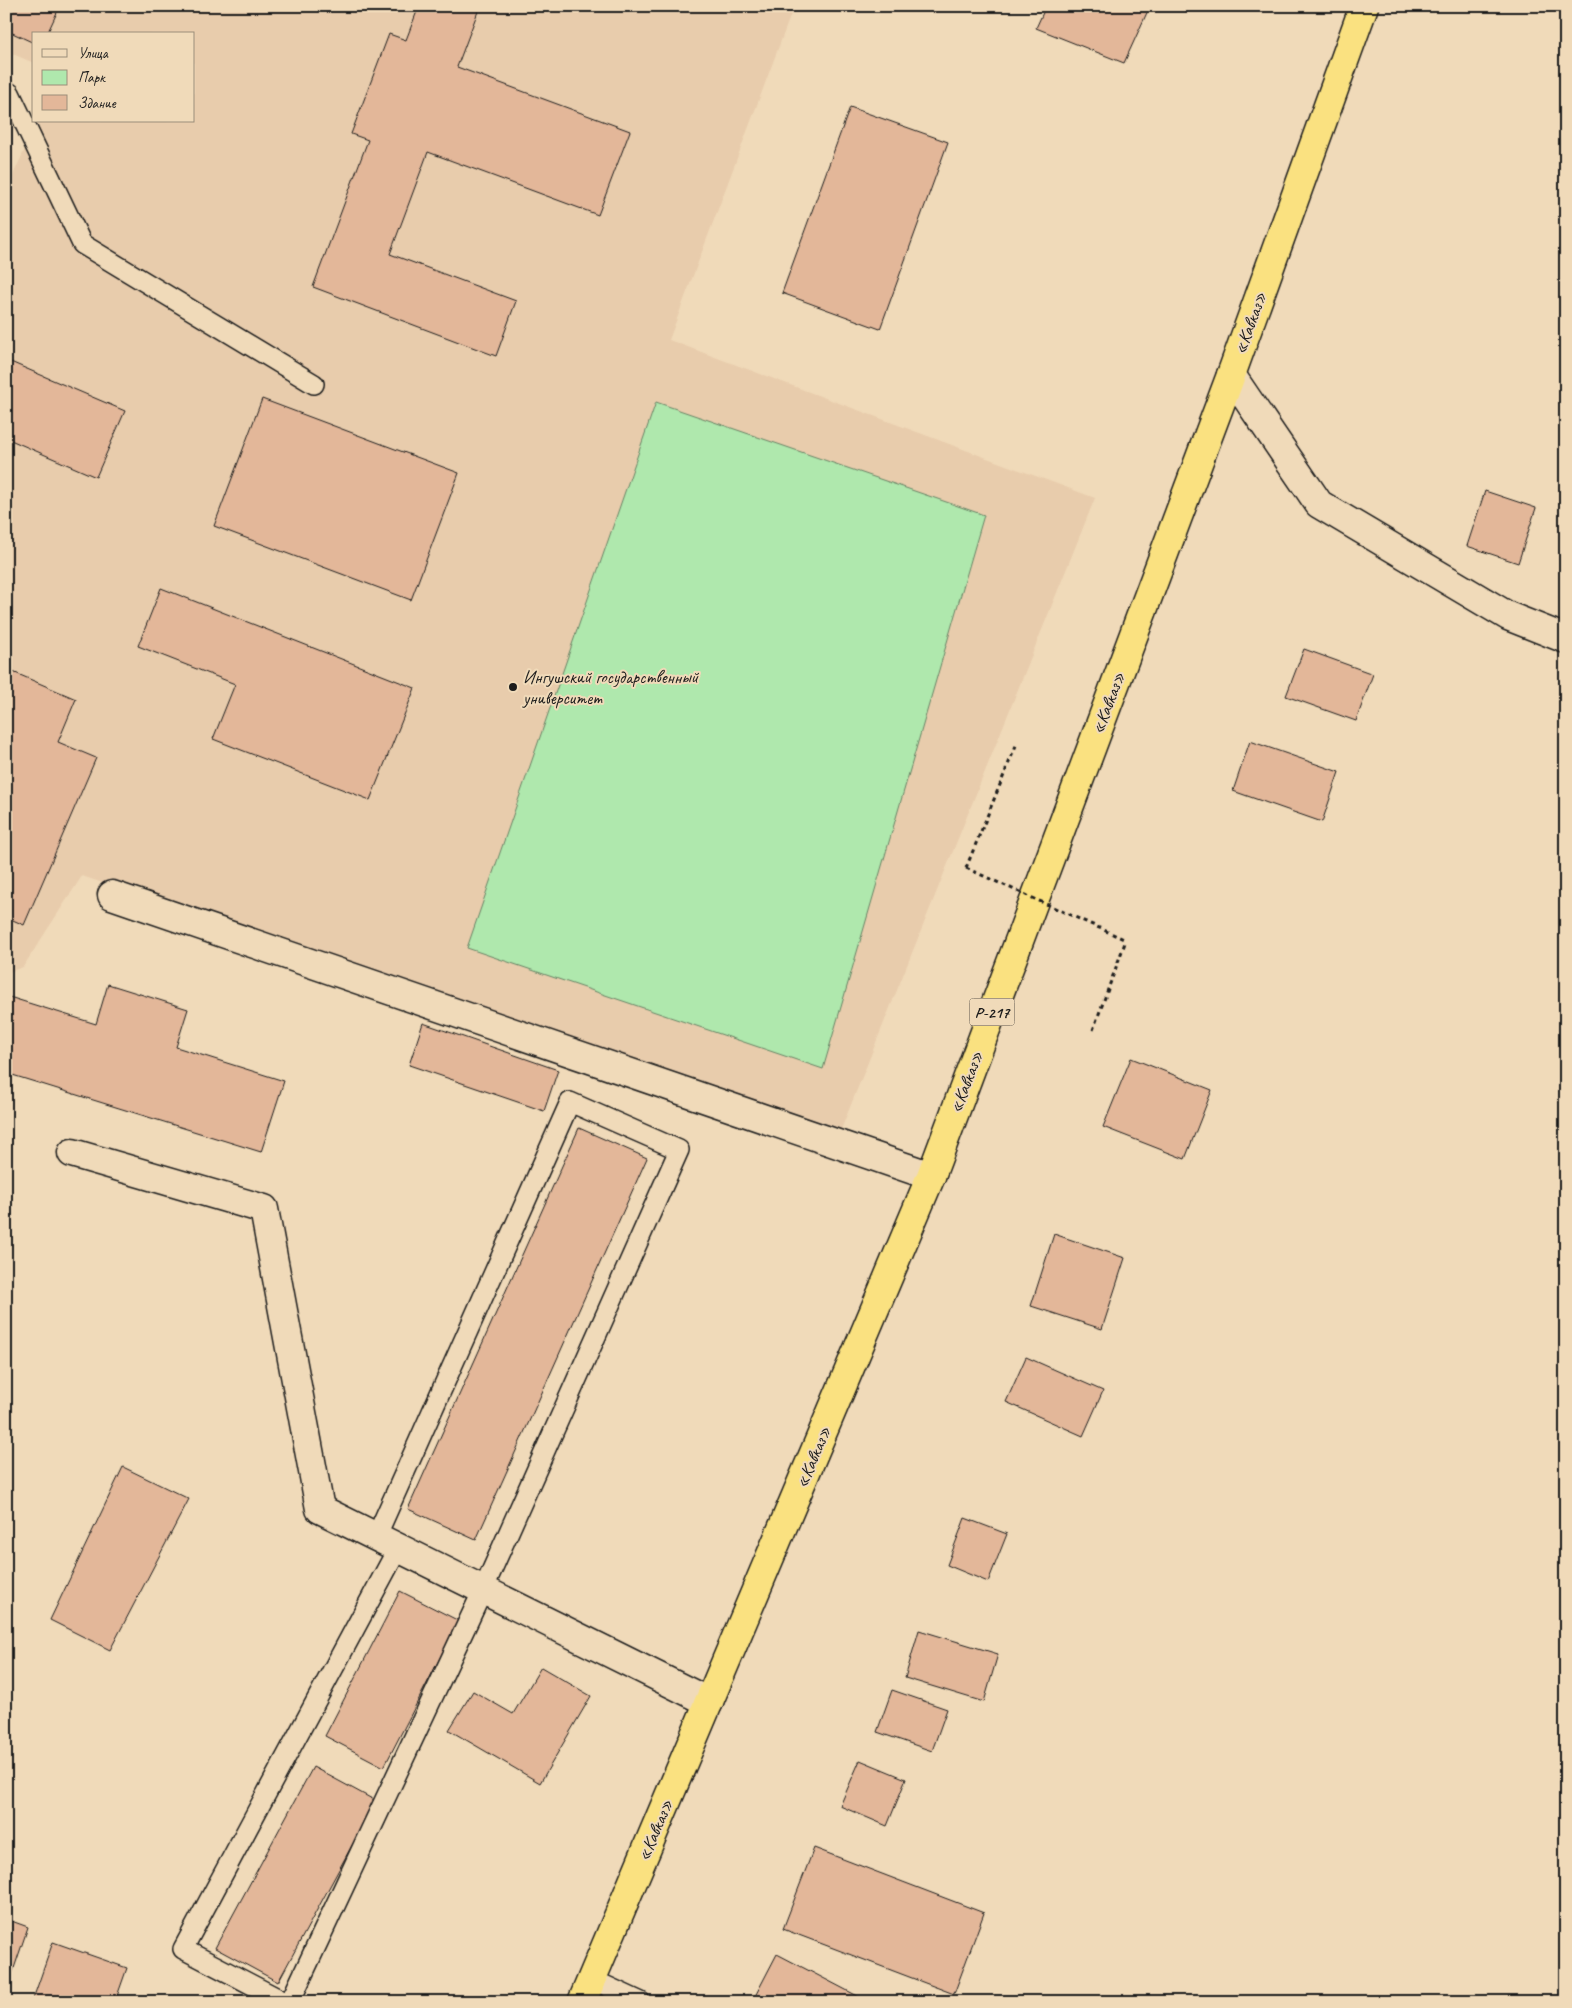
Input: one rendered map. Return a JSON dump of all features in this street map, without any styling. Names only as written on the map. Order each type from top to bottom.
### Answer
[{"type":"highway","name":"«Кавказ»","points":[[586,1990],[931,1176],[1231,375],[1364,6]]},
{"type":"street","points":[[1231,375],[1319,504],[1508,616],[1566,639]]},
{"type":"street","points":[[112,895],[931,1176]]},
{"type":"street","points":[[72,1153],[264,1210],[320,1509],[709,1702]]},
{"type":"lane","points":[[6,91],[10,93],[82,244],[314,384]]},
{"type":"lane","points":[[285,2002],[183,1949],[387,1543],[570,1102],[679,1150],[483,1590],[290,2002]]},
{"type":"lane","points":[[586,1990],[641,2002]]},
{"type":"path","points":[[1017,743],[966,868],[1126,940],[1093,1030]]},
{"type":"shaded area","name":"Ингушский государственный университет","points":[[6,6],[794,6],[669,340],[1095,498],[840,1132],[82,876],[23,967],[6,973],[6,190],[38,122],[195,122],[195,32],[32,32],[32,62],[6,51]]},
{"type":"green space","points":[[656,402],[984,515],[823,1069],[467,948]]},
{"type":"building","points":[[6,6],[60,6],[48,32],[32,32],[32,42],[6,30]]},
{"type":"building","points":[[419,6],[480,6],[457,67],[630,131],[598,215],[428,152],[390,254],[516,301],[496,356],[313,287],[368,140],[351,134],[389,34],[406,40]]},
{"type":"building","points":[[1046,6],[1150,6],[1124,63],[1036,28]]},
{"type":"building","points":[[850,107],[948,142],[880,329],[782,293]]},
{"type":"building","points":[[6,360],[125,411],[96,477],[6,438]]},
{"type":"building","points":[[262,399],[459,473],[411,600],[214,526]]},
{"type":"building","points":[[1485,491],[1536,508],[1518,563],[1467,546]]},
{"type":"building","points":[[161,588],[415,688],[370,800],[213,739],[235,684],[138,646]]},
{"type":"building","points":[[1304,649],[1373,674],[1356,721],[1286,696]]},
{"type":"building","points":[[6,669],[76,699],[58,742],[96,758],[24,925],[6,917]]},
{"type":"building","points":[[1250,741],[1339,772],[1322,822],[1233,791]]},
{"type":"building","points":[[108,984],[188,1009],[176,1047],[284,1081],[261,1152],[6,1073],[6,996],[96,1024]]},
{"type":"building","points":[[423,1023],[558,1070],[544,1111],[409,1065]]},
{"type":"building","points":[[1131,1058],[1212,1090],[1185,1159],[1103,1127]]},
{"type":"building","points":[[579,1128],[647,1158],[476,1540],[408,1509]]},
{"type":"building","points":[[1054,1234],[1125,1258],[1102,1329],[1031,1306]]},
{"type":"building","points":[[1026,1357],[1103,1391],[1083,1436],[1006,1402]]},
{"type":"building","points":[[123,1467],[189,1499],[110,1650],[50,1620]]},
{"type":"building","points":[[965,1518],[1007,1534],[988,1582],[947,1565]]},
{"type":"building","points":[[400,1591],[459,1621],[384,1767],[325,1736]]},
{"type":"building","points":[[919,1630],[998,1654],[984,1702],[905,1678]]},
{"type":"building","points":[[541,1667],[591,1696],[540,1783],[449,1730],[473,1691],[513,1714]]},
{"type":"building","points":[[892,1690],[947,1709],[932,1751],[877,1732]]},
{"type":"building","points":[[860,1760],[906,1779],[887,1826],[840,1806]]},
{"type":"building","points":[[313,1767],[376,1801],[278,1982],[215,1948]]},
{"type":"building","points":[[814,1848],[984,1913],[954,1994],[783,1929]]},
{"type":"building","points":[[6,1919],[28,1927],[6,1992]]},
{"type":"building","points":[[53,1942],[127,1968],[115,2002],[32,2002]]},
{"type":"building","points":[[777,1954],[869,2002],[752,2002]]},
{"type":"place","name":"Ингушский государственный университет","points":[[513,687]]}]
